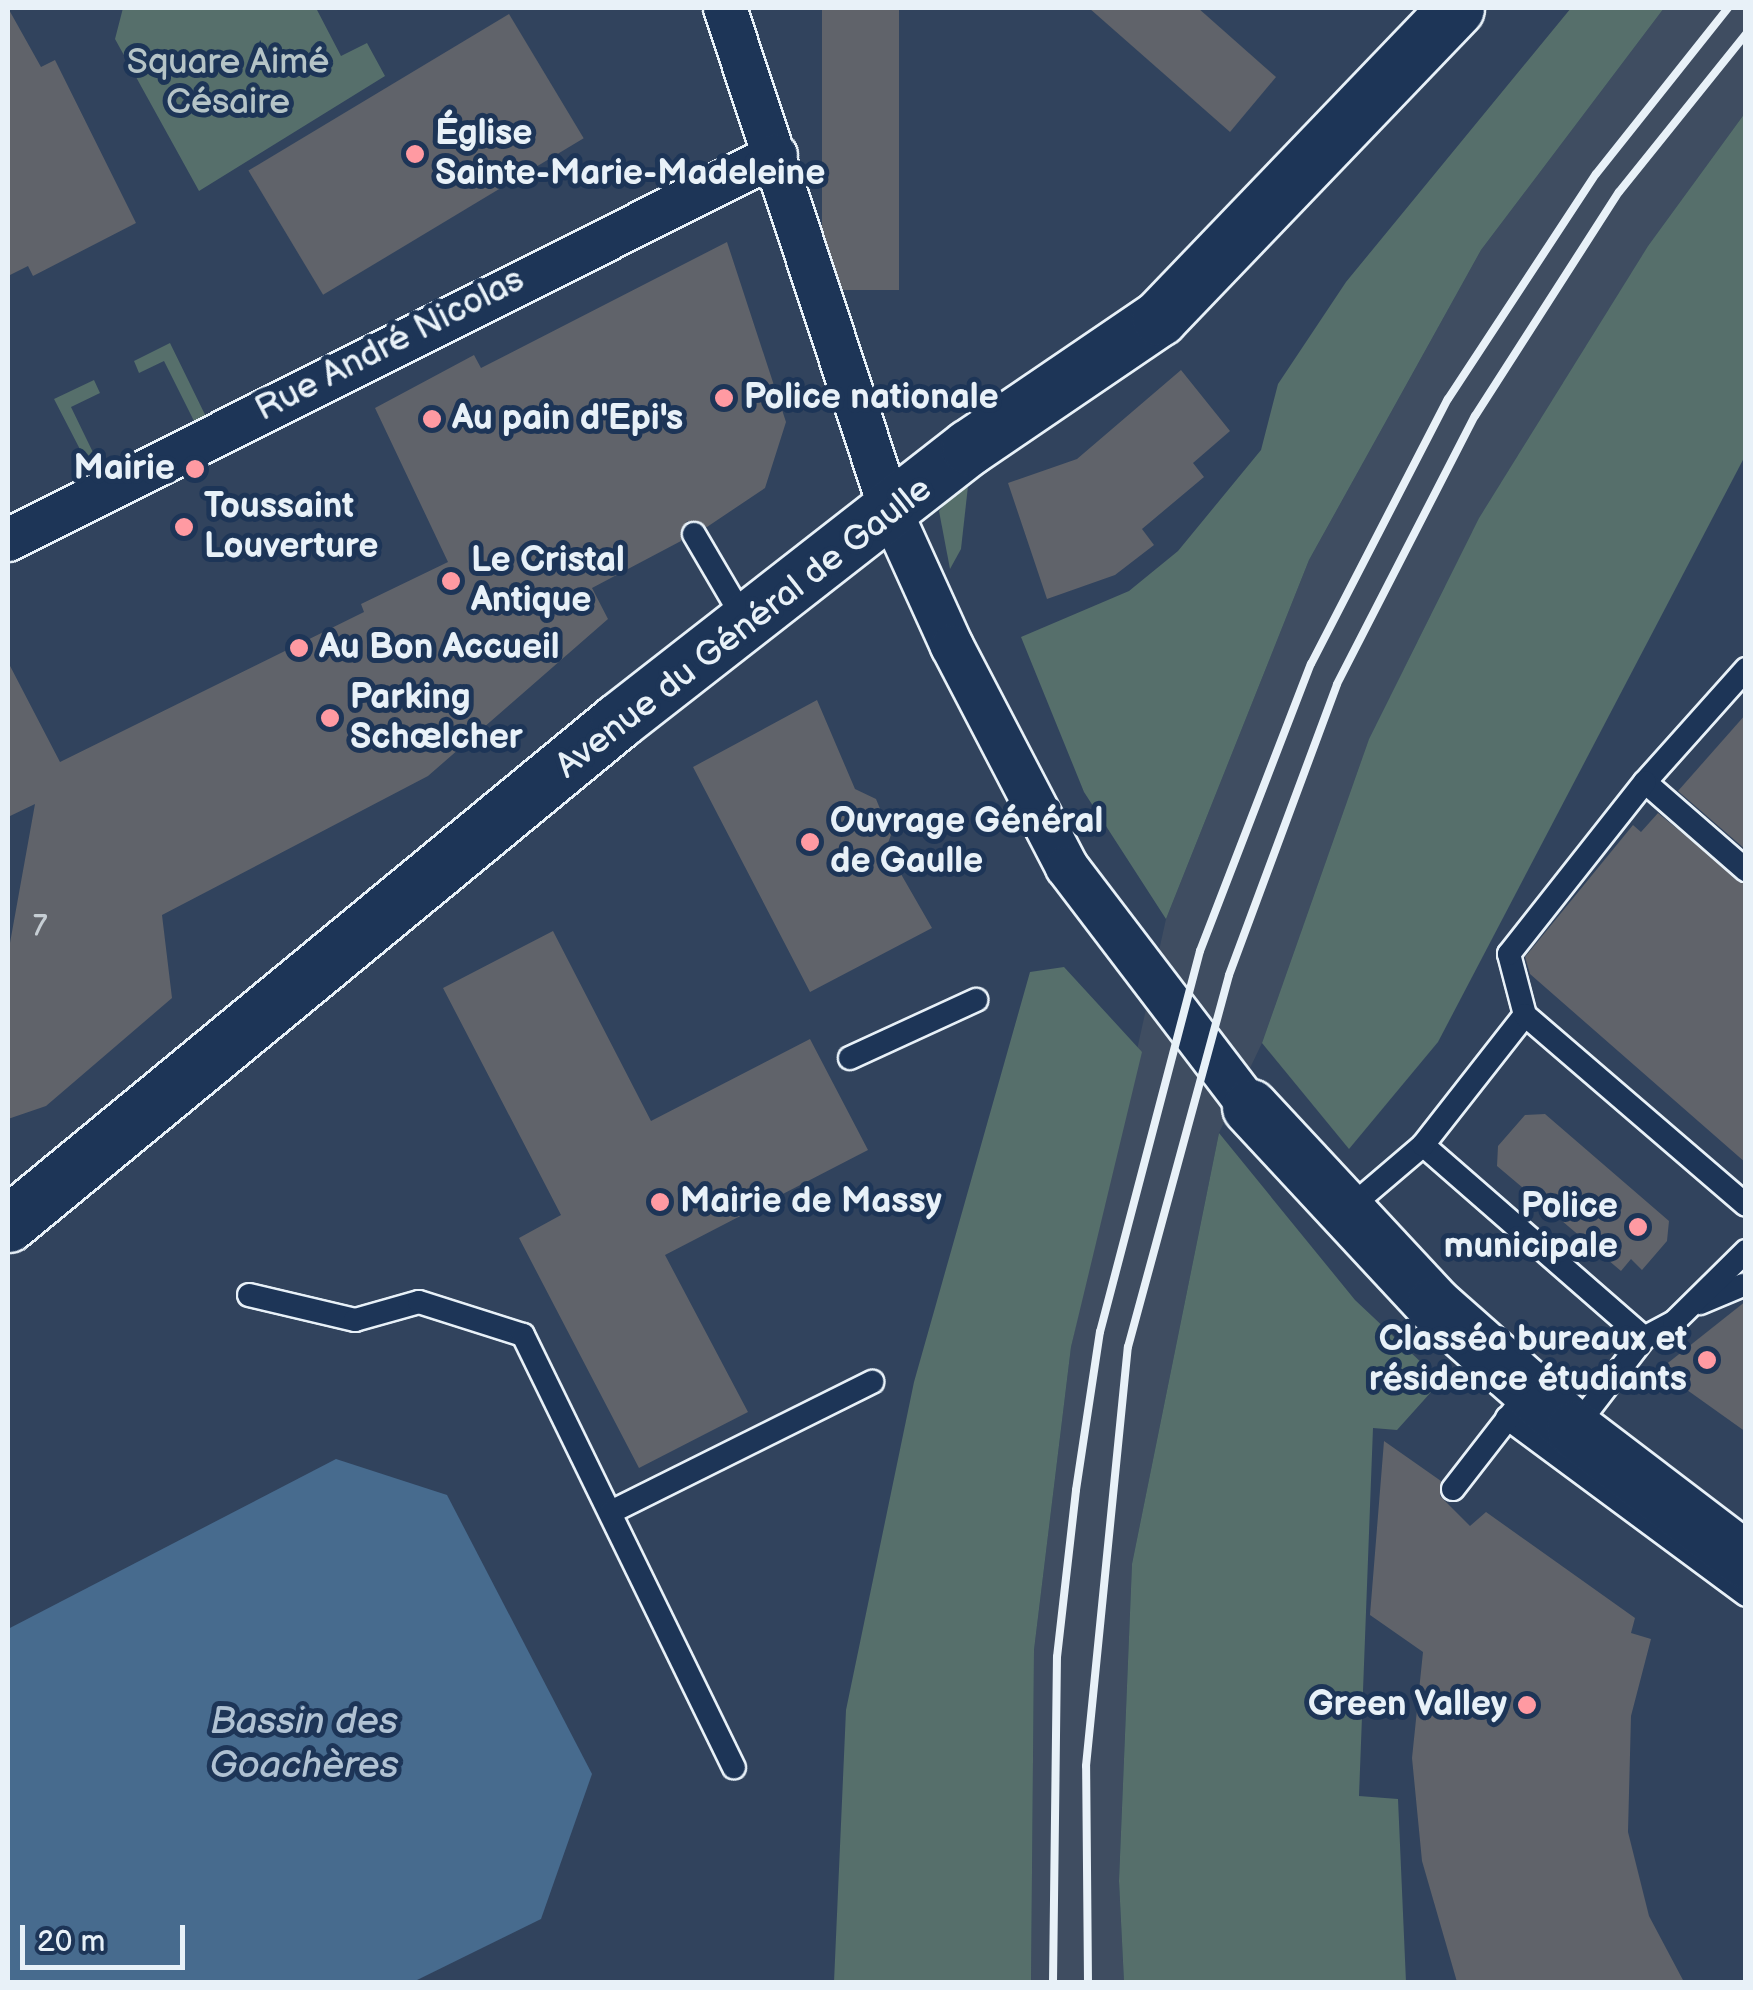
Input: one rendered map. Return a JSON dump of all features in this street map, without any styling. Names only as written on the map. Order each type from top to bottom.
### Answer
[{"type":"main road","name":"Avenue du Général de Gaulle","points":[[8,1224],[747,624],[892,514],[977,441],[1159,318],[1456,8]]},
{"type":"main road","points":[[1250,1107],[1342,1214],[1518,1405],[1574,1429],[1746,1560]]},
{"type":"street","points":[[724,8],[776,155],[892,514],[1068,867],[1250,1107]]},
{"type":"street","name":"Rue André Nicolas","points":[[8,540],[776,155]]},
{"type":"lane","points":[[694,534],[747,624]]},
{"type":"lane","points":[[1746,669],[1645,782],[1509,954],[1525,1015],[1746,1205]]},
{"type":"lane","points":[[1645,782],[1746,870]]},
{"type":"lane","points":[[850,1058],[976,1000]]},
{"type":"lane","points":[[1342,1214],[1423,1145],[1525,1015]]},
{"type":"lane","points":[[1423,1145],[1644,1338]]},
{"type":"lane","points":[[1574,1429],[1644,1338],[1692,1306],[1746,1251]]},
{"type":"lane","points":[[1692,1306],[1743,1286]]},
{"type":"lane","points":[[249,1295],[355,1320],[419,1302],[523,1335],[734,1768]]},
{"type":"lane","points":[[611,1512],[872,1382]]},
{"type":"lane","points":[[1453,1489],[1518,1405],[1746,1595]]},
{"type":"shaded area","points":[[1664,8],[1745,8],[1745,113],[1648,246],[1479,518],[1369,739],[1262,1043],[1219,1133],[1132,1564],[1119,1881],[1124,1982],[1031,1982],[1034,1650],[1071,1347],[1166,919],[1309,560],[1481,250]]},
{"type":"green space","name":"Square Aimé Césaire","points":[[123,8],[316,8],[341,56],[367,43],[385,76],[199,191],[115,39]]},
{"type":"green space","points":[[1571,8],[1664,8],[1481,250],[1309,560],[1166,919],[1084,792],[1021,637],[1129,591],[1178,551],[1261,450],[1278,384],[1346,282]]},
{"type":"green space","points":[[1745,113],[1745,456],[1438,1042],[1349,1149],[1262,1043],[1369,739],[1479,518],[1648,246]]},
{"type":"green space","points":[[170,343],[213,431],[196,425],[164,361],[139,373],[134,361]]},
{"type":"green space","points":[[94,380],[100,393],[71,407],[102,471],[100,488],[54,399]]},
{"type":"green space","points":[[969,477],[961,549],[950,569],[939,511]]},
{"type":"green space","points":[[1064,967],[1142,1052],[1071,1347],[1034,1650],[1031,1982],[834,1982],[846,1710],[914,1382],[1030,972]]},
{"type":"green space","points":[[1219,1133],[1355,1300],[1441,1381],[1397,1430],[1373,1428],[1359,1796],[1398,1799],[1406,1982],[1124,1982],[1119,1881],[1132,1564]]},
{"type":"water","name":"Bassin des Goachères","points":[[336,1459],[447,1495],[592,1774],[541,1919],[413,1982],[8,1982],[8,1629]]},
{"type":"building","points":[[8,8],[41,67],[55,60],[136,223],[33,276],[28,266],[8,276]]},
{"type":"building","points":[[822,8],[899,8],[899,290],[822,290]]},
{"type":"building","points":[[1089,8],[1198,8],[1276,77],[1230,132]]},
{"type":"building","name":"Église Sainte-Marie-Madeleine","points":[[509,14],[584,138],[323,295],[248,171]]},
{"type":"building","name":"Parking Schœlcher","points":[[727,242],[786,422],[765,488],[707,527],[687,521],[681,541],[592,588],[608,619],[428,776],[162,915],[172,998],[46,1106],[8,1119],[8,954],[35,804],[8,817],[8,662],[60,762],[364,612],[361,604],[448,562],[375,408],[474,355],[481,368]]},
{"type":"building","points":[[1181,370],[1230,431],[1193,463],[1204,477],[1142,529],[1154,545],[1115,575],[1047,599],[1008,483],[1077,459]]},
{"type":"building","name":"Ouvrage Général de Gaulle","points":[[817,700],[855,789],[876,799],[891,835],[886,848],[932,928],[810,992],[693,767]]},
{"type":"building","points":[[1746,714],[1746,850],[1678,791]]},
{"type":"building","points":[[1658,813],[1746,885],[1746,1163],[1530,974],[1525,957],[1633,825],[1641,832]]},
{"type":"building","name":"Mairie de Massy","points":[[553,931],[651,1121],[810,1039],[868,1150],[665,1255],[748,1412],[639,1468],[519,1238],[561,1215],[443,988]]},
{"type":"building","points":[[1545,1114],[1669,1221],[1667,1241],[1642,1270],[1631,1259],[1621,1271],[1497,1166],[1498,1146],[1525,1115]]},
{"type":"building","name":"Classéa bureaux et résidence étudiants","points":[[1746,1301],[1746,1432],[1659,1370]]},
{"type":"building","name":"Green Valley","points":[[1384,1441],[1441,1481],[1440,1496],[1470,1526],[1486,1512],[1635,1618],[1631,1633],[1651,1639],[1631,1716],[1628,1832],[1649,1916],[1684,1982],[1457,1982],[1422,1861],[1412,1758],[1423,1652],[1370,1615]]},
{"type":"railway","points":[[1053,1982],[1057,1657],[1076,1490],[1100,1332],[1200,951],[1311,664],[1448,399],[1596,174],[1728,8]]},
{"type":"railway","points":[[1088,1982],[1086,1766],[1128,1347],[1229,975],[1337,684],[1475,416],[1619,192],[1746,34]]},
{"type":"place","name":"Église Sainte-Marie-Madeleine","points":[[415,154]]},
{"type":"place","name":"Police nationale","points":[[724,398]]},
{"type":"place","name":"Au pain d'Epi's","points":[[432,419]]},
{"type":"place","name":"Mairie","points":[[195,469]]},
{"type":"place","name":"Toussaint Louverture","points":[[184,527]]},
{"type":"place","name":"Le Cristal Antique","points":[[451,581]]},
{"type":"place","name":"Au Bon Accueil","points":[[299,648]]},
{"type":"place","name":"Parking Schœlcher","points":[[330,718]]},
{"type":"place","name":"Ouvrage Général de Gaulle","points":[[810,842]]},
{"type":"place","name":"Mairie de Massy","points":[[660,1202]]},
{"type":"place","name":"Police municipale","points":[[1638,1227]]},
{"type":"place","name":"Classéa bureaux et résidence étudiants","points":[[1707,1360]]},
{"type":"place","name":"Green Valley","points":[[1527,1705]]}]
